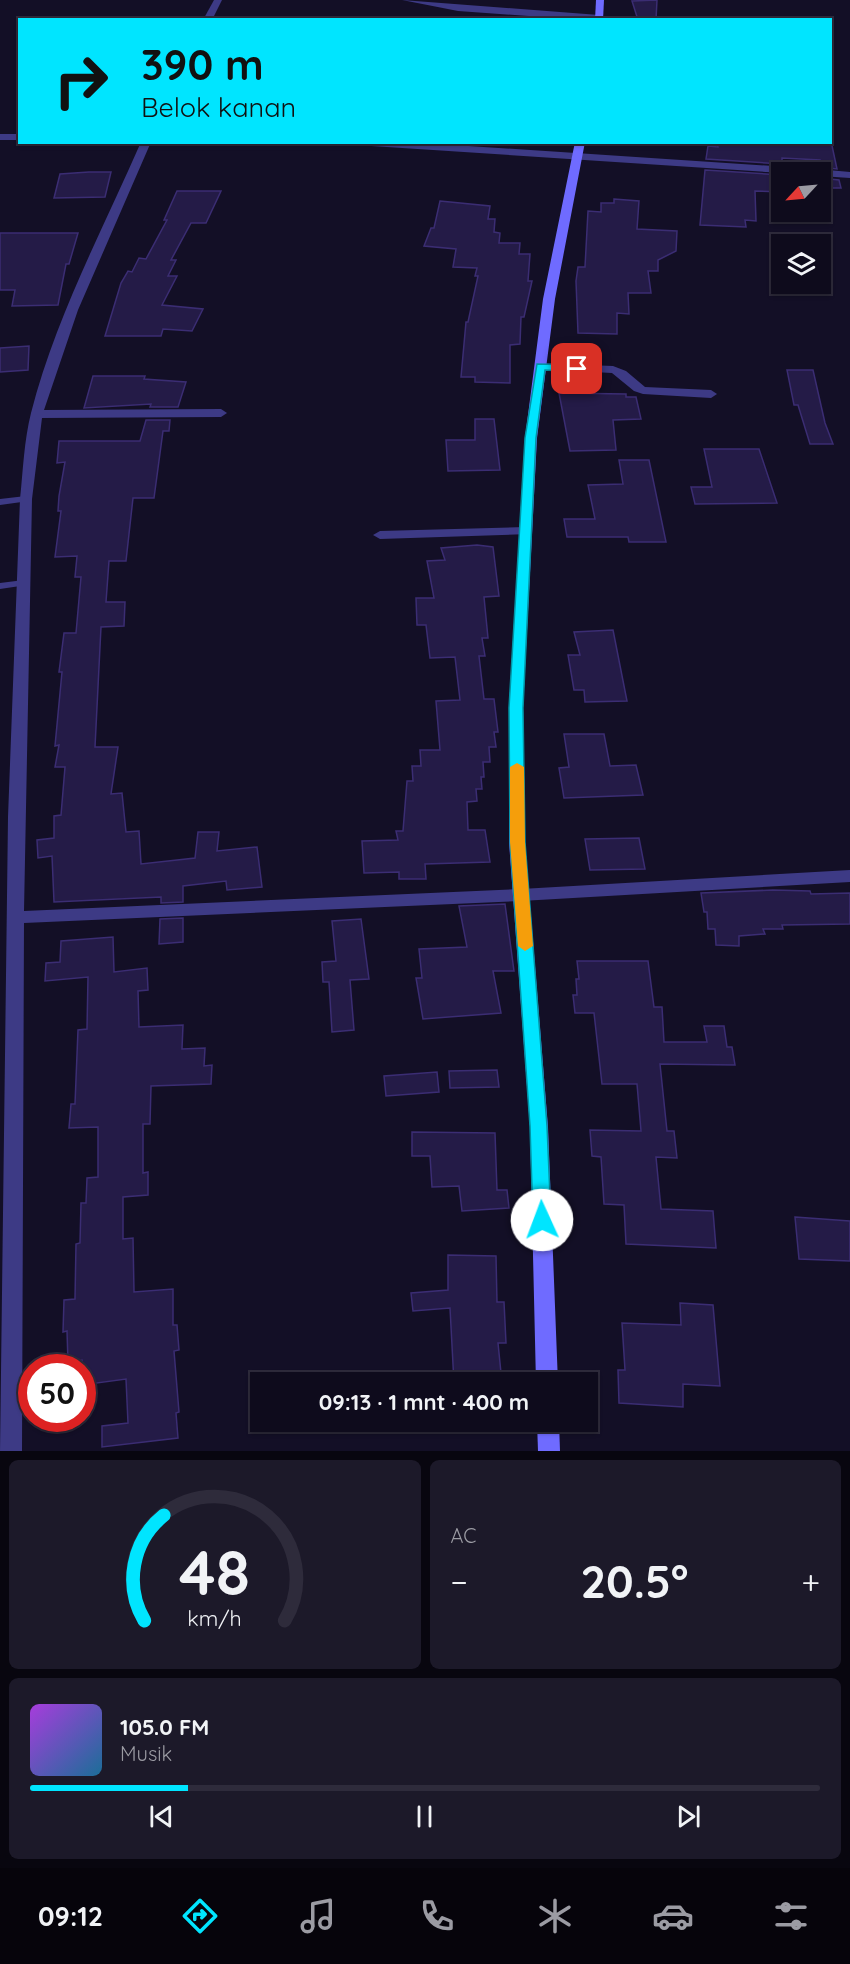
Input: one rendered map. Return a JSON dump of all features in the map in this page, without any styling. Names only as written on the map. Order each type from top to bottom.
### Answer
[{"type":"main road","points":[[599,18],[600,0]]},
{"type":"main road","points":[[547,1372],[539,1126],[518,842],[516,708],[531,438],[549,299],[579,150]]},
{"type":"main road","points":[[548,1432],[549,1451]]},
{"type":"street","points":[[208,18],[218,0]]},
{"type":"street","points":[[406,0],[458,8],[586,18]]},
{"type":"street","points":[[0,137],[18,137]]},
{"type":"street","points":[[11,1451],[16,817],[26,499],[37,414],[70,314],[145,144]]},
{"type":"street","points":[[412,144],[579,150],[771,168]]},
{"type":"street","points":[[831,174],[850,175]]},
{"type":"street","points":[[540,367],[613,370],[623,373],[633,386],[643,390],[711,394]]},
{"type":"street","points":[[37,414],[221,413]]},
{"type":"street","points":[[380,535],[525,531]]},
{"type":"street","points":[[16,917],[521,895],[850,876]]},
{"type":"lane","points":[[0,502],[26,499]]},
{"type":"lane","points":[[0,586],[24,583]]},
{"type":"building","points":[[657,0],[656,18],[637,18],[632,1]]},
{"type":"building","points":[[717,144],[832,144],[837,169],[831,168],[831,162],[820,162],[820,160],[782,158],[782,162],[771,163],[706,159],[708,146],[718,147]]},
{"type":"building","points":[[705,170],[771,174],[771,192],[755,191],[756,221],[745,220],[746,227],[700,225]]},
{"type":"building","points":[[111,172],[105,197],[54,198],[60,174]]},
{"type":"building","points":[[831,179],[839,180],[841,188],[831,188]]},
{"type":"building","points":[[177,191],[221,191],[206,223],[191,223],[171,260],[176,260],[168,276],[177,276],[162,305],[203,309],[192,331],[163,329],[161,336],[105,336],[121,283],[128,271],[132,272],[139,258],[146,259],[167,220],[164,220]]},
{"type":"building","points":[[614,199],[639,201],[637,229],[677,231],[676,251],[658,260],[658,271],[648,271],[651,293],[628,293],[629,314],[617,313],[617,334],[578,333],[576,281],[578,267],[585,267],[588,211],[601,212],[601,203],[614,203]]},
{"type":"building","points":[[440,201],[490,206],[488,219],[495,219],[494,232],[500,233],[499,243],[520,243],[519,254],[530,254],[528,281],[532,281],[524,317],[521,317],[520,344],[510,345],[510,383],[475,382],[475,377],[461,377],[466,322],[468,322],[478,276],[475,276],[477,268],[453,267],[456,249],[424,246],[431,228],[434,228]]},
{"type":"building","points":[[0,233],[78,233],[69,264],[66,264],[58,305],[12,306],[15,290],[0,290]]},
{"type":"building","points":[[29,346],[28,370],[0,372],[0,348]]},
{"type":"building","points":[[787,370],[813,370],[825,423],[833,444],[810,444],[798,405],[794,405]]},
{"type":"building","points":[[93,376],[145,376],[144,379],[186,382],[178,407],[150,407],[151,404],[84,408]]},
{"type":"building","points":[[559,393],[626,394],[626,397],[636,397],[641,419],[613,420],[616,450],[570,451]]},
{"type":"building","points":[[475,419],[494,419],[500,470],[448,471],[446,440],[475,440]]},
{"type":"building","points":[[146,420],[170,420],[169,431],[163,431],[154,498],[133,498],[126,561],[109,561],[106,602],[125,602],[124,626],[101,627],[95,747],[118,747],[111,794],[122,793],[126,832],[139,831],[141,864],[195,858],[198,832],[219,832],[217,851],[257,847],[262,887],[227,890],[226,881],[183,886],[183,902],[161,903],[161,897],[54,902],[52,856],[38,858],[37,840],[54,838],[54,816],[61,815],[65,767],[55,767],[59,745],[55,746],[62,672],[59,672],[64,633],[76,633],[81,577],[75,577],[77,556],[55,557],[61,511],[58,511],[59,496],[65,462],[57,463],[59,441],[140,441]]},
{"type":"building","points":[[704,449],[759,449],[777,503],[695,504],[691,487],[712,487]]},
{"type":"building","points":[[619,460],[649,460],[666,542],[629,542],[628,537],[567,537],[564,519],[595,519],[588,485],[623,484]]},
{"type":"building","points":[[477,545],[493,547],[499,596],[484,597],[488,638],[482,638],[485,656],[479,656],[484,699],[494,699],[498,732],[494,732],[496,747],[489,747],[490,762],[483,762],[484,777],[481,777],[482,789],[476,789],[477,801],[467,802],[468,830],[485,830],[490,862],[425,864],[426,879],[399,879],[399,872],[364,873],[362,841],[398,840],[396,831],[403,831],[407,781],[413,781],[412,766],[421,766],[420,750],[440,750],[436,701],[460,700],[455,657],[430,658],[426,625],[417,625],[416,598],[434,598],[427,561],[445,560],[441,548]]},
{"type":"building","points":[[613,630],[627,701],[585,702],[584,690],[574,690],[568,655],[580,655],[574,632]]},
{"type":"building","points":[[564,734],[604,734],[610,766],[636,765],[643,795],[564,798],[559,768],[569,767]]},
{"type":"building","points":[[639,838],[645,869],[590,870],[585,839]]},
{"type":"building","points":[[810,891],[811,894],[850,893],[850,924],[782,925],[783,929],[763,929],[765,934],[739,936],[739,946],[716,945],[715,929],[708,929],[707,912],[704,912],[701,893]]},
{"type":"building","points":[[505,904],[514,971],[493,971],[501,1013],[423,1019],[416,978],[422,978],[419,949],[467,947],[459,906]]},
{"type":"building","points":[[183,918],[183,942],[159,944],[160,919]]},
{"type":"building","points":[[361,919],[369,979],[350,980],[354,1030],[332,1032],[329,982],[323,982],[322,962],[336,961],[332,921]]},
{"type":"building","points":[[113,937],[114,972],[147,968],[148,990],[138,991],[139,1027],[183,1025],[182,1049],[205,1048],[204,1066],[212,1065],[211,1084],[151,1086],[150,1124],[143,1124],[143,1173],[148,1172],[148,1195],[123,1197],[123,1239],[133,1238],[134,1292],[173,1289],[173,1325],[177,1325],[179,1350],[174,1351],[179,1412],[176,1413],[178,1438],[102,1447],[102,1426],[128,1423],[126,1379],[96,1383],[96,1354],[68,1354],[67,1331],[63,1332],[64,1300],[75,1299],[76,1244],[80,1243],[81,1203],[86,1203],[87,1178],[98,1177],[98,1127],[69,1128],[71,1104],[75,1104],[78,1030],[87,1029],[88,977],[45,981],[46,963],[60,962],[61,941]]},
{"type":"building","points":[[577,961],[648,961],[654,1007],[662,1007],[664,1042],[707,1042],[704,1026],[724,1026],[727,1047],[732,1047],[735,1065],[660,1064],[667,1131],[674,1131],[677,1158],[656,1157],[661,1209],[713,1211],[716,1248],[626,1244],[624,1205],[604,1204],[601,1157],[592,1156],[590,1130],[641,1131],[637,1084],[602,1084],[594,1013],[575,1013],[573,995],[577,995],[576,979],[579,979]]},
{"type":"building","points":[[497,1070],[499,1087],[450,1088],[449,1071]]},
{"type":"building","points":[[437,1072],[439,1092],[386,1096],[384,1076]]},
{"type":"building","points":[[412,1132],[495,1133],[497,1190],[507,1190],[509,1208],[462,1211],[459,1186],[432,1187],[430,1156],[412,1156]]},
{"type":"building","points":[[795,1217],[850,1221],[850,1261],[799,1259]]},
{"type":"building","points":[[448,1255],[496,1256],[497,1302],[504,1302],[506,1343],[498,1343],[501,1372],[453,1372],[450,1308],[413,1311],[411,1293],[448,1290]]},
{"type":"building","points":[[680,1303],[713,1305],[720,1386],[683,1384],[683,1407],[619,1403],[618,1370],[625,1370],[622,1323],[681,1325]]},
{"type":"slow traffic","points":[[517,767],[518,842],[525,946]]},
{"type":"route","points":[[542,1220],[539,1126],[518,842],[516,708],[531,438],[540,367],[577,369]]}]
